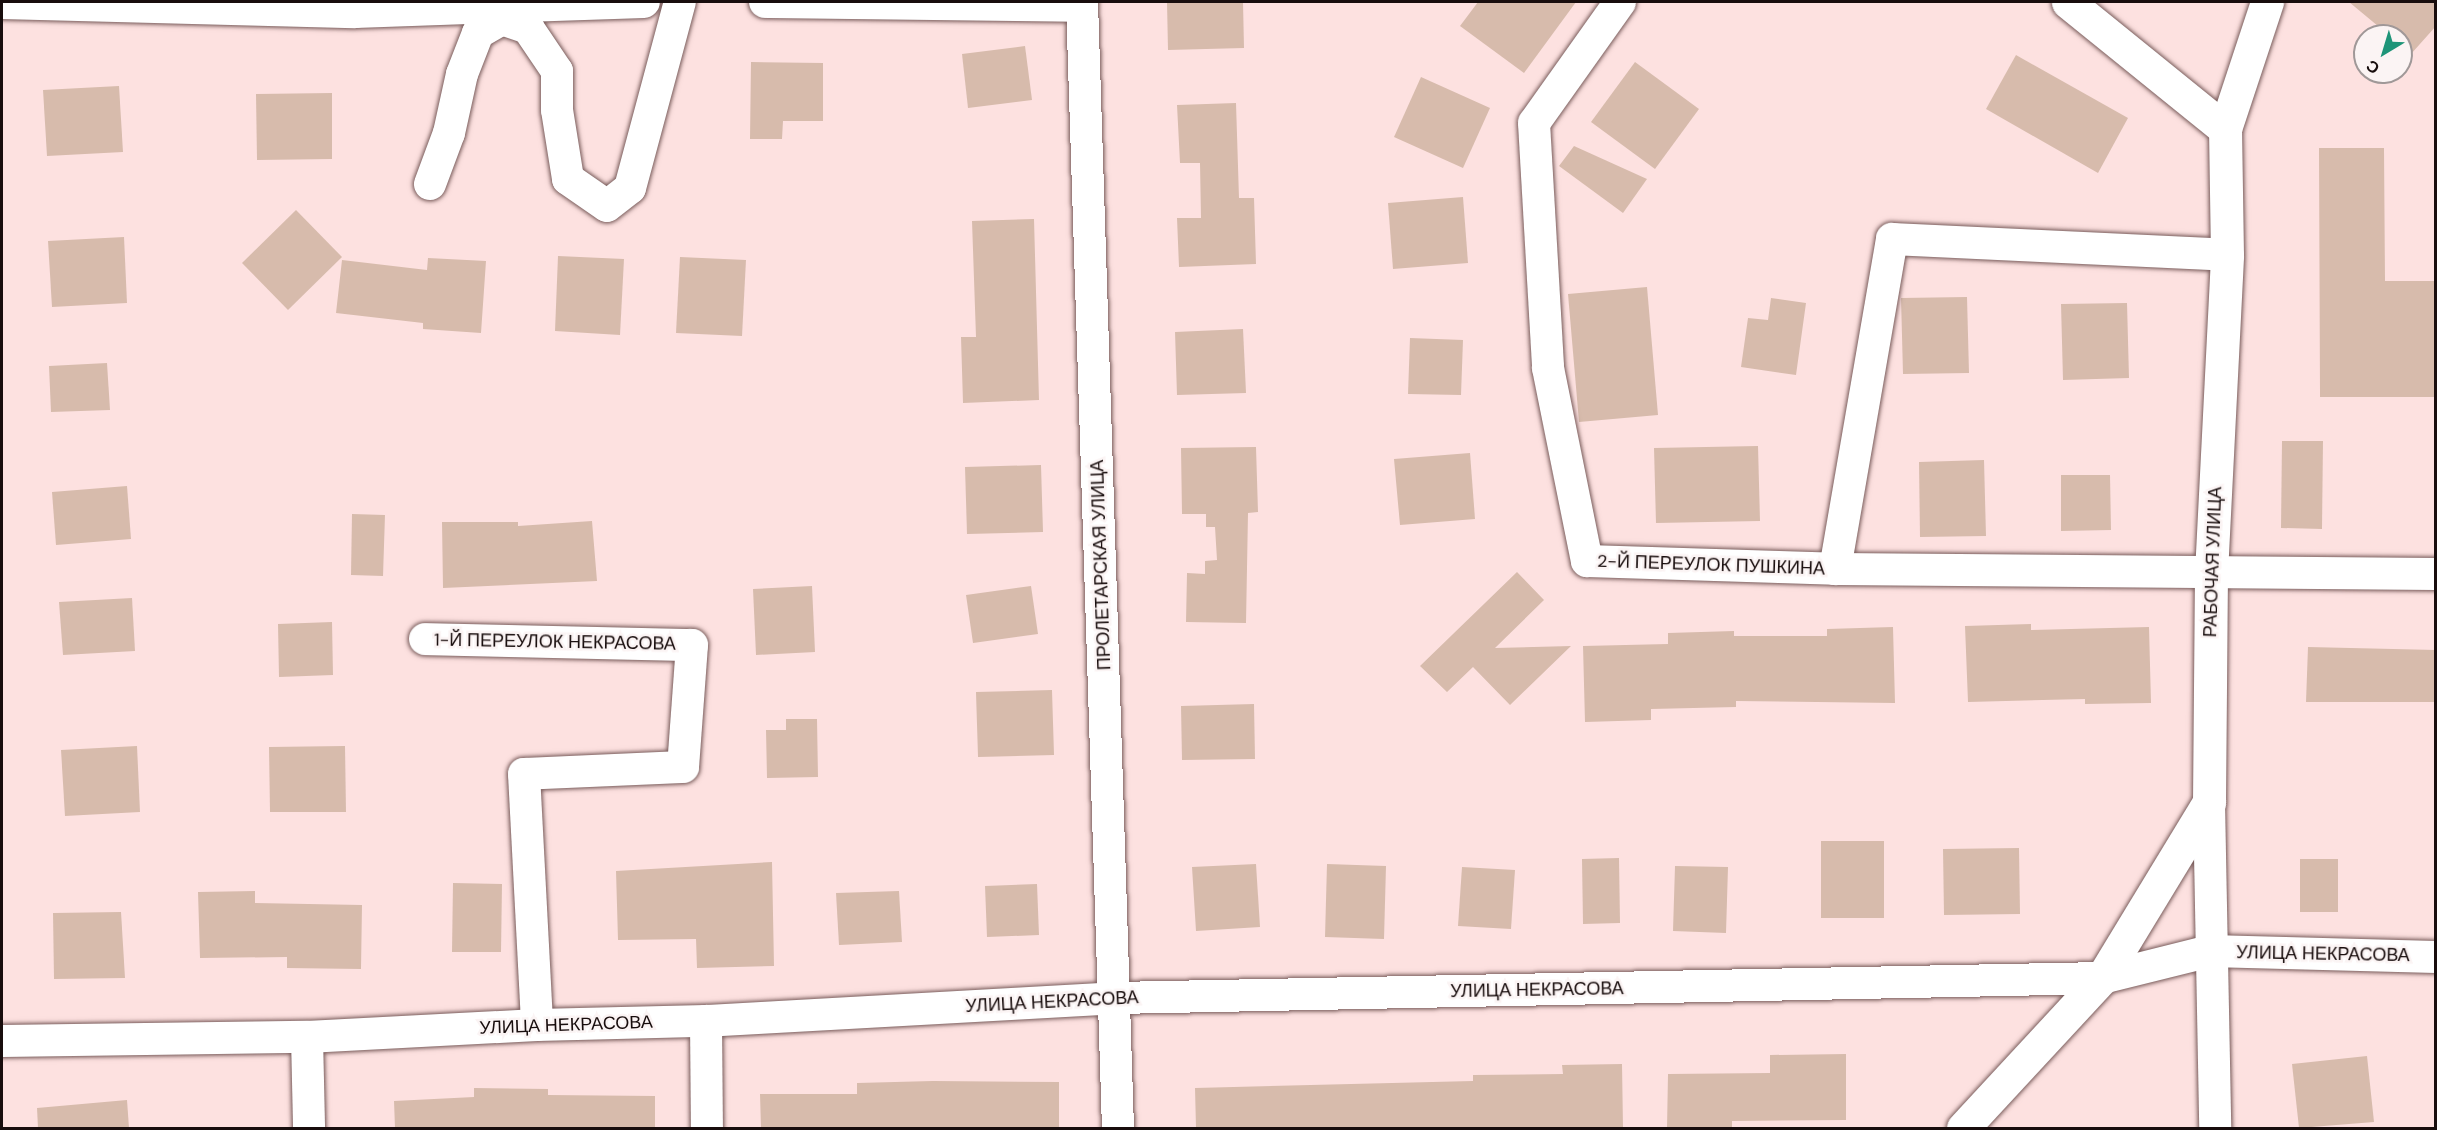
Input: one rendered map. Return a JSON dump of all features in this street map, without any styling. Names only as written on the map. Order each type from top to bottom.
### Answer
[{"type":"street","points":[[2,3],[355,7],[644,2]]},
{"type":"street","points":[[430,184],[449,133],[462,74],[478,33],[502,19],[528,28],[557,71],[557,110],[568,178],[607,206],[630,188],[680,2]]},
{"type":"street","points":[[765,2],[1082,4]]},
{"type":"street","name":"2-Й ПЕРЕУЛОК ПУШКИНА","points":[[1620,2],[1534,123],[1548,368],[1587,561],[1836,569],[2436,574]]},
{"type":"street","points":[[2068,2],[2225,129]]},
{"type":"street","name":"РАБОЧАЯ УЛИЦА","points":[[2215,1128],[2210,951],[2211,573],[2227,255],[2225,129],[2267,2]]},
{"type":"street","name":"ПРОЛЕТАРСКАЯ УЛИЦА","points":[[1082,4],[1116,998],[1118,1128]]},
{"type":"street","points":[[1836,569],[1892,239],[2227,255]]},
{"type":"street","name":"1-Й ПЕРЕУЛОК НЕКРАСОВА","points":[[425,639],[692,645],[683,767],[524,774],[537,1025]]},
{"type":"street","points":[[1963,1128],[2103,978],[2209,802]]},
{"type":"street","name":"УЛИЦА НЕКРАСОВА","points":[[2,1041],[307,1037],[537,1025],[706,1021],[1116,998],[2103,978],[2210,951],[2436,957]]},
{"type":"street","points":[[706,1021],[707,1128]]},
{"type":"street","points":[[307,1037],[309,1128]]},
{"type":"building","points":[[1167,2],[1243,2],[1244,48],[1168,50]]},
{"type":"building","points":[[1478,2],[1576,2],[1524,73],[1460,26]]},
{"type":"building","points":[[2349,2],[2436,2],[2436,26],[2413,52],[2413,24],[2376,24]]},
{"type":"building","points":[[1025,46],[1032,100],[968,108],[962,54]]},
{"type":"building","points":[[2016,55],[2128,118],[2098,173],[1986,109]]},
{"type":"building","points":[[751,62],[823,63],[823,121],[783,121],[782,139],[750,139]]},
{"type":"building","points":[[1635,62],[1699,109],[1655,169],[1591,122]]},
{"type":"building","points":[[1421,77],[1490,108],[1463,168],[1394,137]]},
{"type":"building","points":[[119,86],[123,152],[47,156],[43,90]]},
{"type":"building","points":[[332,93],[332,159],[257,160],[256,94]]},
{"type":"building","points":[[1236,103],[1239,198],[1254,198],[1256,264],[1179,267],[1177,218],[1201,218],[1200,163],[1180,163],[1177,105]]},
{"type":"building","points":[[1574,146],[1647,179],[1623,213],[1559,166]]},
{"type":"building","points":[[2319,148],[2384,148],[2385,281],[2436,281],[2436,397],[2320,397]]},
{"type":"building","points":[[1463,197],[1468,263],[1393,269],[1388,203]]},
{"type":"building","points":[[296,210],[342,257],[288,310],[242,263]]},
{"type":"building","points":[[1034,219],[1039,400],[963,403],[961,337],[976,337],[972,221]]},
{"type":"building","points":[[124,237],[127,303],[52,307],[48,241]]},
{"type":"building","points":[[558,256],[624,259],[620,335],[555,331]]},
{"type":"building","points":[[680,257],[746,260],[742,336],[676,333]]},
{"type":"building","points":[[428,258],[486,261],[481,333],[423,329],[423,323],[336,313],[342,260],[427,270]]},
{"type":"building","points":[[1647,287],[1658,415],[1579,422],[1568,294]]},
{"type":"building","points":[[1967,297],[1969,373],[1903,374],[1901,298]]},
{"type":"building","points":[[1771,298],[1806,303],[1796,375],[1741,367],[1748,318],[1768,320]]},
{"type":"building","points":[[2127,303],[2129,378],[2063,380],[2061,304]]},
{"type":"building","points":[[1243,329],[1246,393],[1177,395],[1175,332]]},
{"type":"building","points":[[1410,338],[1463,340],[1461,395],[1408,394]]},
{"type":"building","points":[[107,363],[110,410],[51,412],[49,366]]},
{"type":"building","points":[[2282,441],[2323,441],[2322,529],[2281,528]]},
{"type":"building","points":[[1758,446],[1760,521],[1656,523],[1654,448]]},
{"type":"building","points":[[1256,447],[1258,512],[1248,513],[1246,623],[1186,622],[1187,573],[1205,574],[1205,561],[1217,560],[1215,527],[1206,527],[1206,514],[1182,514],[1181,448]]},
{"type":"building","points":[[1470,453],[1475,519],[1400,525],[1394,459]]},
{"type":"building","points":[[1984,460],[1986,536],[1920,537],[1919,462]]},
{"type":"building","points":[[1041,465],[1043,532],[967,534],[965,467]]},
{"type":"building","points":[[2061,475],[2110,475],[2111,530],[2061,531]]},
{"type":"building","points":[[127,486],[131,539],[56,545],[52,492]]},
{"type":"building","points":[[352,514],[385,515],[383,576],[351,575]]},
{"type":"building","points":[[592,521],[597,581],[443,588],[442,522],[518,522],[518,526]]},
{"type":"building","points":[[1517,572],[1544,600],[1495,648],[1571,646],[1510,705],[1473,667],[1447,692],[1420,666]]},
{"type":"building","points":[[812,586],[815,652],[756,655],[753,589]]},
{"type":"building","points":[[1031,586],[1038,634],[973,643],[966,595]]},
{"type":"building","points":[[132,598],[135,651],[63,655],[59,602]]},
{"type":"building","points":[[332,622],[333,675],[279,677],[278,624]]},
{"type":"building","points":[[2031,624],[2031,630],[2149,627],[2151,703],[2085,704],[2085,699],[1968,702],[1965,626]]},
{"type":"building","points":[[1893,627],[1895,703],[1736,701],[1736,707],[1651,709],[1651,720],[1585,722],[1583,646],[1668,644],[1668,633],[1734,631],[1734,636],[1827,636],[1827,629]]},
{"type":"building","points":[[2308,647],[2436,650],[2436,702],[2306,702]]},
{"type":"building","points":[[1052,690],[1054,755],[978,757],[976,692]]},
{"type":"building","points":[[1254,704],[1255,759],[1182,760],[1181,706]]},
{"type":"building","points":[[786,719],[817,719],[818,777],[767,778],[766,730],[786,730]]},
{"type":"building","points":[[137,746],[140,812],[65,816],[61,750]]},
{"type":"building","points":[[345,746],[346,812],[270,812],[269,747]]},
{"type":"building","points":[[1821,841],[1884,841],[1884,918],[1821,918]]},
{"type":"building","points":[[2019,848],[2020,914],[1944,915],[1943,849]]},
{"type":"building","points":[[1619,858],[1620,923],[1583,924],[1582,859]]},
{"type":"building","points":[[2300,859],[2338,859],[2338,912],[2300,912]]},
{"type":"building","points":[[772,862],[774,966],[697,968],[696,939],[618,940],[616,871]]},
{"type":"building","points":[[1256,864],[1260,927],[1196,931],[1192,867]]},
{"type":"building","points":[[1327,864],[1386,866],[1384,939],[1325,937]]},
{"type":"building","points":[[1675,866],[1728,867],[1726,933],[1673,931]]},
{"type":"building","points":[[1462,867],[1515,870],[1511,929],[1458,926]]},
{"type":"building","points":[[453,883],[502,884],[501,952],[452,952]]},
{"type":"building","points":[[1037,884],[1039,935],[987,937],[985,886]]},
{"type":"building","points":[[255,891],[255,903],[362,905],[361,969],[287,968],[287,957],[200,958],[198,892]]},
{"type":"building","points":[[899,891],[902,942],[839,945],[836,893]]},
{"type":"building","points":[[121,912],[125,978],[54,979],[53,913]]},
{"type":"building","points":[[1846,1054],[1846,1120],[1732,1121],[1732,1128],[1667,1128],[1668,1074],[1770,1073],[1770,1055]]},
{"type":"building","points":[[2367,1056],[2374,1122],[2299,1128],[2292,1064]]},
{"type":"building","points":[[1622,1064],[1623,1128],[1196,1128],[1195,1088],[1473,1081],[1473,1075],[1563,1074],[1562,1065]]},
{"type":"building","points":[[1059,1082],[1059,1128],[761,1128],[760,1094],[857,1094],[857,1083]]},
{"type":"building","points":[[474,1088],[548,1089],[548,1095],[655,1096],[655,1128],[395,1128],[394,1101],[474,1097]]},
{"type":"building","points":[[127,1100],[129,1128],[38,1128],[37,1108]]}]
